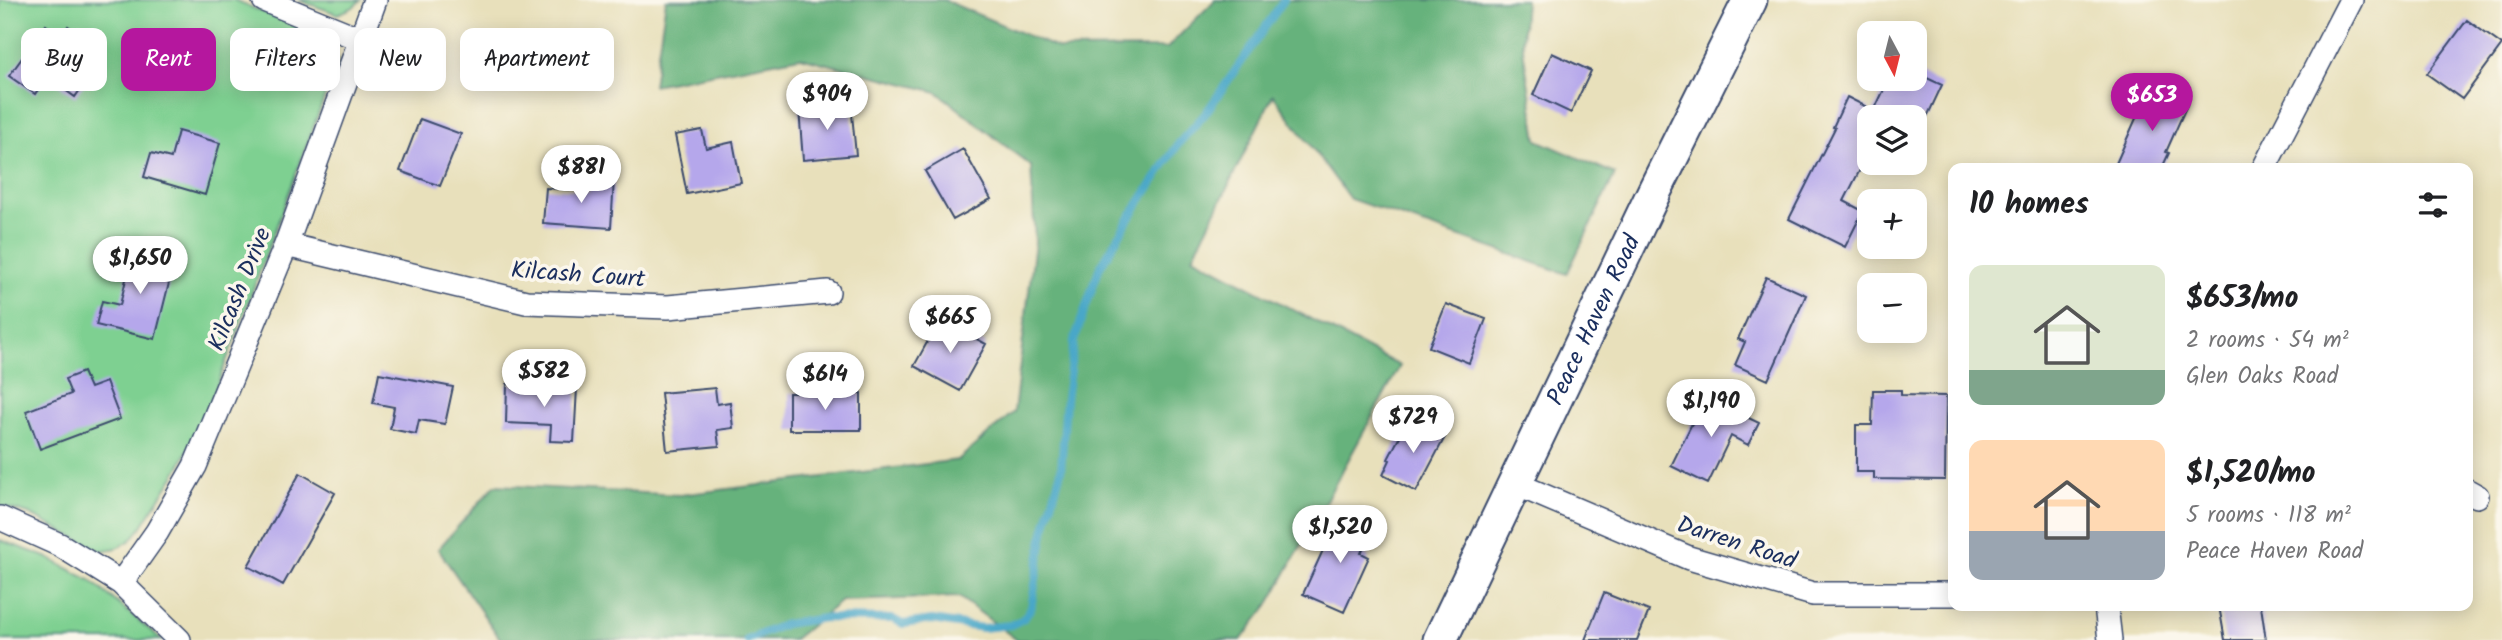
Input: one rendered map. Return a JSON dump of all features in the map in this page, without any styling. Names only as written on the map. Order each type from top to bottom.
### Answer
[{"type":"main road","name":"Peace Haven Road","points":[[1440,640],[1750,0]]},
{"type":"street","points":[[264,0],[354,37]]},
{"type":"street","name":"Kilcash Drive","points":[[364,28],[375,0]]},
{"type":"street","points":[[2266,163],[2351,0]]},
{"type":"street","name":"Kilcash Drive","points":[[121,583],[157,532],[195,466],[286,246],[354,56]]},
{"type":"street","name":"Kilcash Court","points":[[286,246],[526,302],[668,307],[828,292]]},
{"type":"street","name":"Darren Road","points":[[1516,484],[1689,558],[1813,594],[1948,594]]},
{"type":"street","points":[[0,518],[60,545],[121,583],[179,640]]},
{"type":"street","points":[[2107,611],[2110,640]]},
{"type":"green space","points":[[0,0],[234,0],[301,28],[230,28],[230,91],[327,91],[211,402],[179,468],[142,526],[131,540],[117,548],[100,551],[29,514],[0,506]]},
{"type":"green space","points":[[298,0],[361,0],[352,8],[338,14]]},
{"type":"green space","points":[[666,0],[944,0],[1059,49],[1167,48],[1215,0],[1525,0],[1522,42],[1537,140],[1615,174],[1567,274],[1350,199],[1273,95],[1193,257],[1400,366],[1269,604],[1241,640],[1017,640],[959,597],[841,601],[793,640],[501,640],[438,549],[495,485],[680,495],[958,460],[1014,412],[1035,242],[1031,166],[937,92],[800,57],[653,85]]},
{"type":"green space","points":[[0,540],[46,557],[90,580],[162,640],[0,640]]},
{"type":"building","points":[[2467,20],[2502,45],[2462,99],[2427,74]]},
{"type":"building","points":[[1552,53],[1591,71],[1571,113],[1533,95]]},
{"type":"building","points":[[21,59],[21,84],[9,76]]},
{"type":"building","points":[[1927,78],[1942,85],[1927,117],[1927,105],[1877,105],[1883,91],[1927,91]]},
{"type":"building","points":[[2149,89],[2187,105],[2166,152],[2169,153],[2164,163],[2116,163]]},
{"type":"building","points":[[67,91],[79,91],[75,97]]},
{"type":"building","points":[[1847,97],[1863,105],[1857,105],[1857,175],[1844,201],[1857,208],[1857,223],[1845,247],[1789,219],[1835,128],[1833,127]]},
{"type":"building","points":[[851,104],[856,155],[803,160],[799,109]]},
{"type":"building","points":[[420,119],[461,134],[440,186],[400,171]]},
{"type":"building","points":[[702,130],[706,148],[733,142],[741,183],[687,194],[675,135]]},
{"type":"building","points":[[178,131],[220,143],[205,195],[144,177],[151,153],[171,158]]},
{"type":"building","points":[[963,149],[991,199],[953,220],[925,171]]},
{"type":"building","points":[[590,177],[614,179],[611,228],[543,223],[546,188],[589,191]]},
{"type":"building","points":[[133,249],[175,259],[155,339],[96,325],[102,301],[120,305]]},
{"type":"building","points":[[1766,277],[1806,295],[1768,380],[1735,365],[1745,342],[1738,339]]},
{"type":"building","points":[[1446,304],[1486,319],[1469,363],[1429,347]]},
{"type":"building","points":[[940,319],[986,344],[960,391],[914,366]]},
{"type":"building","points":[[83,372],[90,388],[106,382],[120,419],[40,449],[26,411],[71,394],[65,379]]},
{"type":"building","points":[[379,373],[453,387],[445,424],[419,420],[416,434],[390,429],[394,407],[373,403]]},
{"type":"building","points":[[507,384],[577,388],[574,442],[550,441],[551,425],[506,423]]},
{"type":"building","points":[[715,388],[717,404],[730,402],[733,428],[717,430],[719,446],[667,451],[661,393]]},
{"type":"building","points":[[1873,390],[1901,390],[1901,395],[1946,396],[1945,480],[1874,479],[1874,472],[1856,472],[1856,425],[1872,425]]},
{"type":"building","points":[[789,393],[861,393],[861,430],[789,430]]},
{"type":"building","points":[[1705,397],[1759,423],[1748,445],[1731,436],[1708,484],[1671,466]]},
{"type":"building","points":[[1409,419],[1445,437],[1416,492],[1383,475],[1390,460],[1388,459]]},
{"type":"building","points":[[300,473],[335,493],[283,585],[248,566]]},
{"type":"building","points":[[1339,515],[1372,529],[1361,553],[1369,557],[1344,612],[1303,594]]},
{"type":"building","points":[[1604,593],[1649,611],[1637,640],[1585,640]]},
{"type":"building","points":[[2220,611],[2262,611],[2266,640],[2225,640]]},
{"type":"waterway","points":[[747,640],[785,624],[824,618],[893,619],[903,624],[932,620],[982,628],[1011,625],[1023,619],[1031,608],[1044,532],[1061,471],[1066,399],[1074,341],[1099,269],[1179,143],[1205,114],[1284,0]]}]
